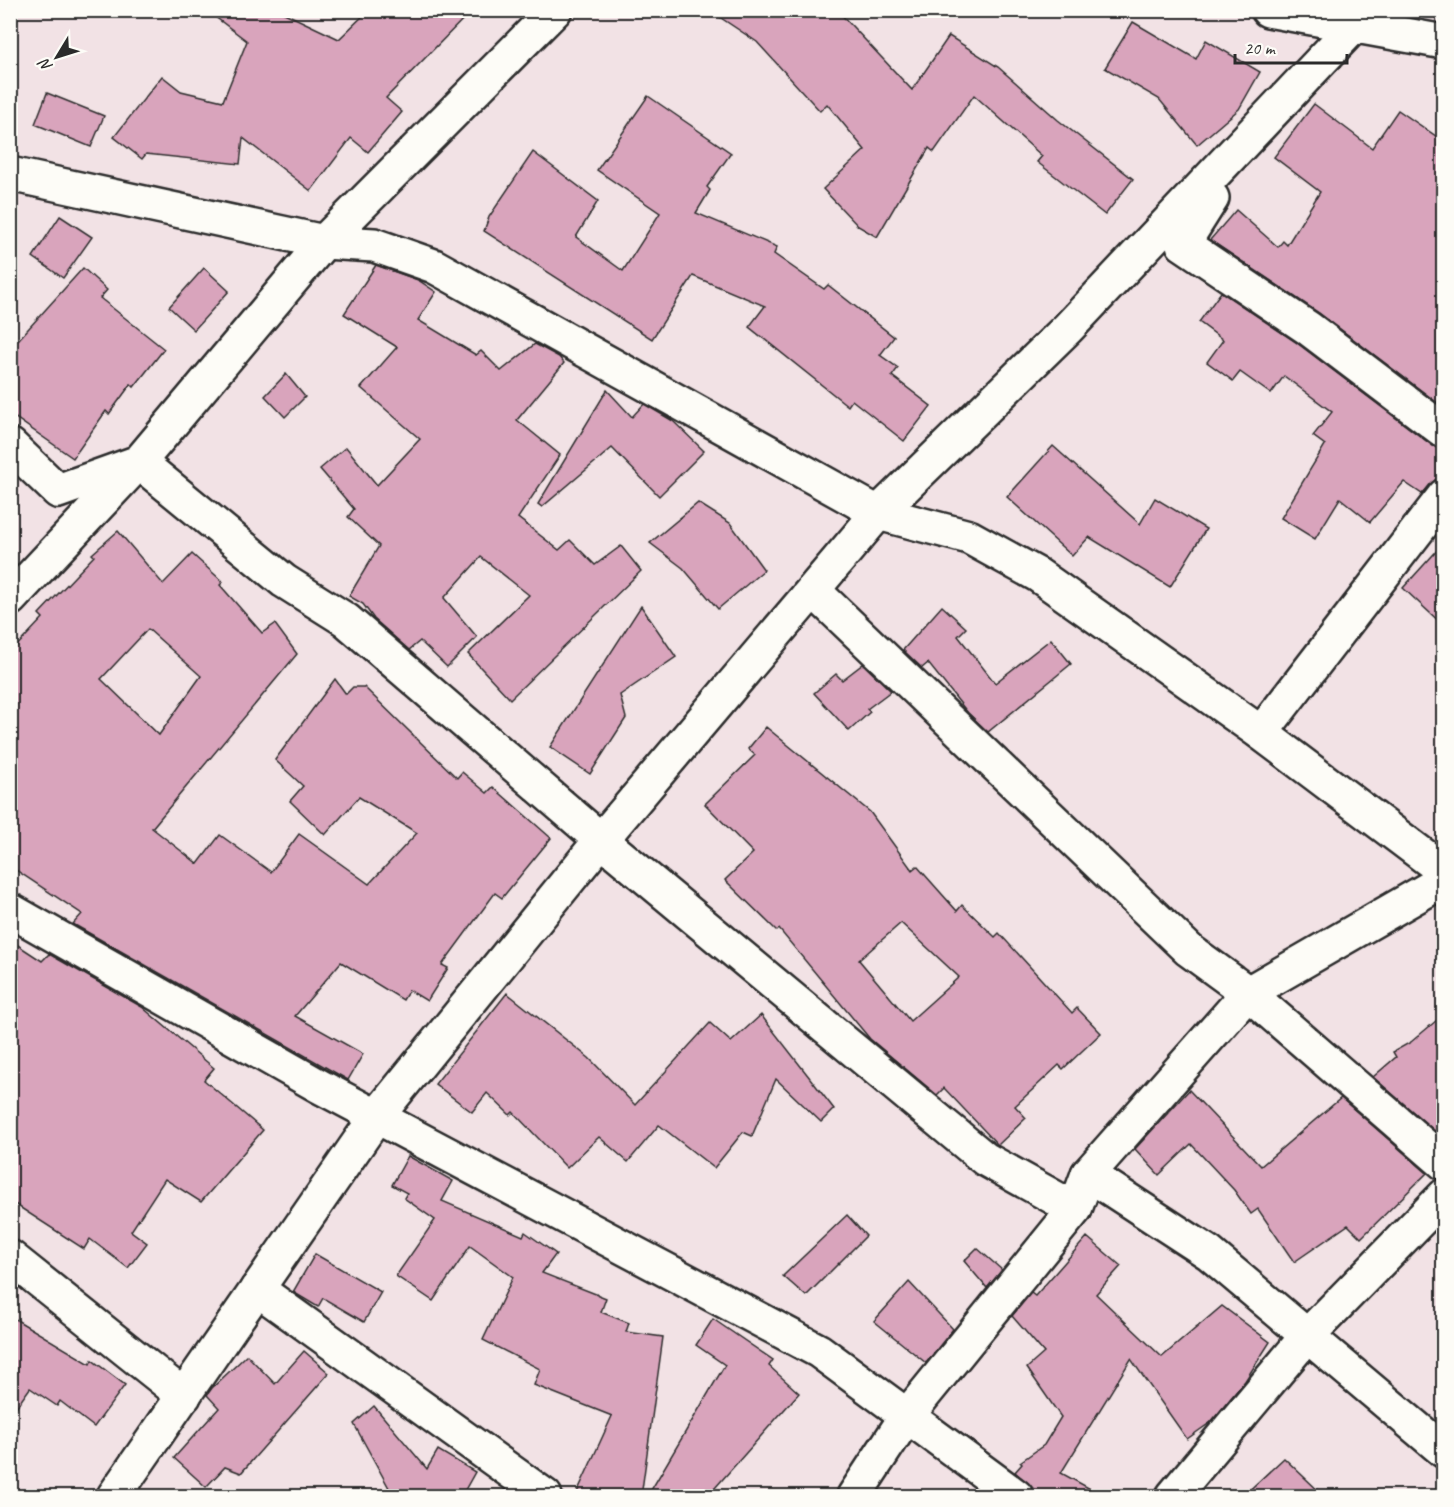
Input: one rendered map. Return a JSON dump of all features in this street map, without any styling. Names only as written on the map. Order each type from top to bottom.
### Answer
[{"type":"street","points":[[10,599],[139,462],[324,242],[555,10]]},
{"type":"street","points":[[1268,10],[1352,28],[1443,42]]},
{"type":"street","points":[[114,1496],[377,1116],[600,840],[878,513],[1068,328],[1352,28]]},
{"type":"street","points":[[1255,130],[1183,244],[1316,334],[1443,431]]},
{"type":"street","points":[[10,174],[324,242],[374,245],[434,266],[878,513],[969,537],[1038,575],[1261,733],[1443,871]]},
{"type":"street","points":[[10,445],[58,491],[139,462]]},
{"type":"street","points":[[139,462],[284,581],[346,620],[600,840],[985,1159],[1076,1209]]},
{"type":"street","points":[[1261,733],[1443,496]]},
{"type":"street","points":[[813,590],[1189,950],[1248,993],[1443,1163]]},
{"type":"street","points":[[854,1497],[906,1417],[1076,1209],[1088,1174],[1248,993],[1443,880]]},
{"type":"street","points":[[10,910],[319,1086],[819,1351],[1016,1497]]},
{"type":"street","points":[[1088,1174],[1209,1253],[1443,1451]]},
{"type":"street","points":[[1173,1497],[1307,1336],[1443,1196]]},
{"type":"street","points":[[10,1257],[184,1396]]},
{"type":"street","points":[[257,1289],[545,1497]]},
{"type":"building","points":[[206,10],[278,10],[339,39],[369,10],[472,10],[386,98],[402,112],[368,152],[351,138],[311,191],[243,138],[240,164],[146,154],[142,159],[114,137],[162,76],[181,91],[223,101],[247,41]]},
{"type":"building","points":[[709,10],[837,10],[912,90],[949,36],[998,67],[1058,120],[1133,179],[1105,215],[1037,162],[1042,156],[974,95],[934,152],[929,148],[877,237],[858,226],[823,189],[865,150],[827,104],[820,111],[757,42]]},
{"type":"building","points":[[1133,22],[1196,59],[1206,40],[1260,72],[1239,109],[1197,145],[1159,99],[1105,68]]},
{"type":"building","points":[[47,93],[104,116],[91,147],[35,124]]},
{"type":"building","points":[[648,96],[731,153],[707,187],[710,190],[696,213],[777,247],[774,254],[824,289],[828,285],[894,337],[880,355],[898,368],[892,376],[931,406],[904,441],[852,400],[848,406],[749,327],[765,306],[693,276],[652,339],[484,231],[489,217],[533,152],[598,201],[576,237],[623,271],[660,213],[597,170]]},
{"type":"building","points":[[1314,104],[1372,148],[1398,110],[1443,141],[1443,407],[1319,313],[1210,240],[1236,210],[1278,247],[1283,241],[1287,245],[1320,192],[1274,157]]},
{"type":"building","points":[[60,216],[92,237],[63,278],[33,257]]},
{"type":"building","points":[[376,265],[418,280],[436,292],[418,320],[476,355],[481,351],[501,371],[535,344],[559,357],[564,363],[517,420],[560,455],[518,518],[559,550],[570,540],[595,565],[621,546],[641,571],[510,699],[468,654],[529,595],[481,557],[444,598],[477,637],[447,667],[420,641],[409,650],[374,619],[363,604],[349,596],[379,546],[348,517],[354,509],[320,469],[346,447],[377,485],[420,439],[361,388],[397,347],[344,314]]},
{"type":"building","points":[[83,268],[107,290],[100,298],[164,349],[134,387],[131,384],[109,414],[106,411],[73,458],[10,414],[10,349]]},
{"type":"building","points":[[204,268],[229,291],[194,330],[169,307]]},
{"type":"building","points":[[1221,292],[1297,343],[1433,446],[1443,449],[1443,478],[1436,479],[1422,494],[1404,482],[1370,522],[1340,498],[1315,539],[1281,518],[1325,445],[1313,436],[1332,412],[1284,376],[1271,394],[1240,372],[1233,381],[1207,362],[1223,340],[1199,322]]},
{"type":"building","points":[[286,374],[305,397],[285,417],[265,396]]},
{"type":"building","points":[[607,390],[632,417],[644,404],[673,421],[704,451],[659,496],[612,448],[542,507],[538,504]]},
{"type":"building","points":[[1053,446],[1140,524],[1155,498],[1206,529],[1170,587],[1089,537],[1072,556],[1007,497]]},
{"type":"building","points":[[698,503],[730,523],[764,570],[718,609],[683,568],[650,543]]},
{"type":"building","points":[[118,531],[163,584],[192,554],[223,582],[220,585],[262,633],[275,624],[297,654],[152,828],[198,864],[220,835],[271,872],[299,834],[369,884],[417,833],[359,797],[325,835],[290,801],[303,786],[275,760],[335,679],[346,694],[353,687],[364,687],[457,778],[462,772],[487,793],[493,787],[551,838],[502,898],[495,893],[442,965],[448,968],[427,1001],[409,990],[403,1000],[341,962],[295,1016],[363,1054],[348,1080],[73,924],[82,914],[10,866],[10,653],[43,618],[39,614],[94,556],[92,554]],"holes":[[[148,629],[201,676],[159,735],[101,679]]]},
{"type":"building","points":[[1443,544],[1443,625],[1403,588]]},
{"type":"building","points":[[641,606],[676,657],[620,695],[626,718],[590,774],[550,747]]},
{"type":"building","points":[[942,606],[966,628],[958,636],[995,683],[1051,639],[1071,664],[988,732],[968,713],[928,663],[922,668],[903,650]]},
{"type":"building","points":[[863,664],[891,691],[867,709],[870,712],[849,731],[814,693],[836,674],[842,680]]},
{"type":"building","points":[[766,727],[870,812],[912,870],[917,866],[957,911],[962,905],[995,937],[999,933],[1072,1013],[1077,1008],[1101,1033],[1063,1069],[1059,1065],[1015,1106],[1026,1118],[998,1145],[944,1088],[937,1095],[870,1039],[779,929],[777,931],[725,880],[753,853],[705,804],[755,755],[748,749]],"holes":[[[901,923],[959,977],[910,1021],[859,960]]]},
{"type":"building","points":[[10,940],[42,961],[49,954],[142,1007],[214,1068],[204,1080],[263,1130],[201,1202],[165,1179],[131,1231],[147,1243],[128,1268],[90,1239],[84,1249],[10,1201]]},
{"type":"building","points":[[507,993],[589,1058],[635,1105],[710,1023],[731,1042],[761,1015],[834,1109],[821,1122],[776,1079],[752,1136],[743,1132],[714,1168],[659,1125],[628,1162],[599,1137],[567,1168],[513,1112],[510,1115],[487,1093],[472,1112],[435,1084]]},
{"type":"building","points":[[1443,1015],[1443,1138],[1373,1077],[1396,1057],[1393,1052],[1411,1042]]},
{"type":"building","points":[[1189,1090],[1261,1166],[1341,1098],[1427,1173],[1361,1238],[1348,1225],[1294,1262],[1258,1209],[1251,1214],[1234,1190],[1191,1144],[1159,1175],[1135,1149]]},
{"type":"building","points":[[408,1156],[453,1181],[442,1201],[523,1236],[525,1232],[556,1254],[542,1273],[606,1298],[601,1312],[629,1323],[626,1332],[663,1337],[641,1497],[575,1497],[612,1416],[534,1385],[540,1369],[483,1340],[513,1277],[470,1246],[433,1301],[396,1276],[435,1220],[404,1198],[407,1193],[392,1185]]},
{"type":"building","points":[[847,1215],[866,1236],[806,1296],[783,1276]]},
{"type":"building","points":[[1087,1237],[1121,1266],[1096,1294],[1162,1357],[1222,1306],[1270,1342],[1245,1381],[1211,1422],[1187,1439],[1131,1359],[1061,1473],[1105,1497],[1034,1497],[1033,1488],[1015,1472],[1022,1464],[1020,1462],[1044,1445],[1061,1417],[1027,1368],[1044,1353],[1012,1316],[1031,1293],[1035,1296]]},
{"type":"building","points":[[977,1248],[1002,1270],[987,1288],[964,1261]]},
{"type":"building","points":[[315,1254],[381,1292],[364,1322],[323,1298],[318,1307],[293,1292]]},
{"type":"building","points":[[909,1282],[953,1329],[926,1363],[874,1321]]},
{"type":"building","points":[[10,1316],[90,1364],[92,1360],[125,1385],[94,1427],[60,1401],[57,1406],[30,1388],[10,1416]]},
{"type":"building","points":[[713,1319],[773,1360],[769,1366],[799,1393],[707,1497],[647,1497],[725,1365],[696,1345]]},
{"type":"building","points":[[304,1351],[329,1373],[241,1473],[225,1467],[206,1487],[174,1458],[219,1408],[207,1395],[247,1355],[275,1384]]},
{"type":"building","points":[[374,1406],[427,1469],[438,1450],[475,1472],[461,1497],[394,1497],[354,1424]]},
{"type":"building","points":[[1284,1458],[1325,1497],[1242,1497]]}]
